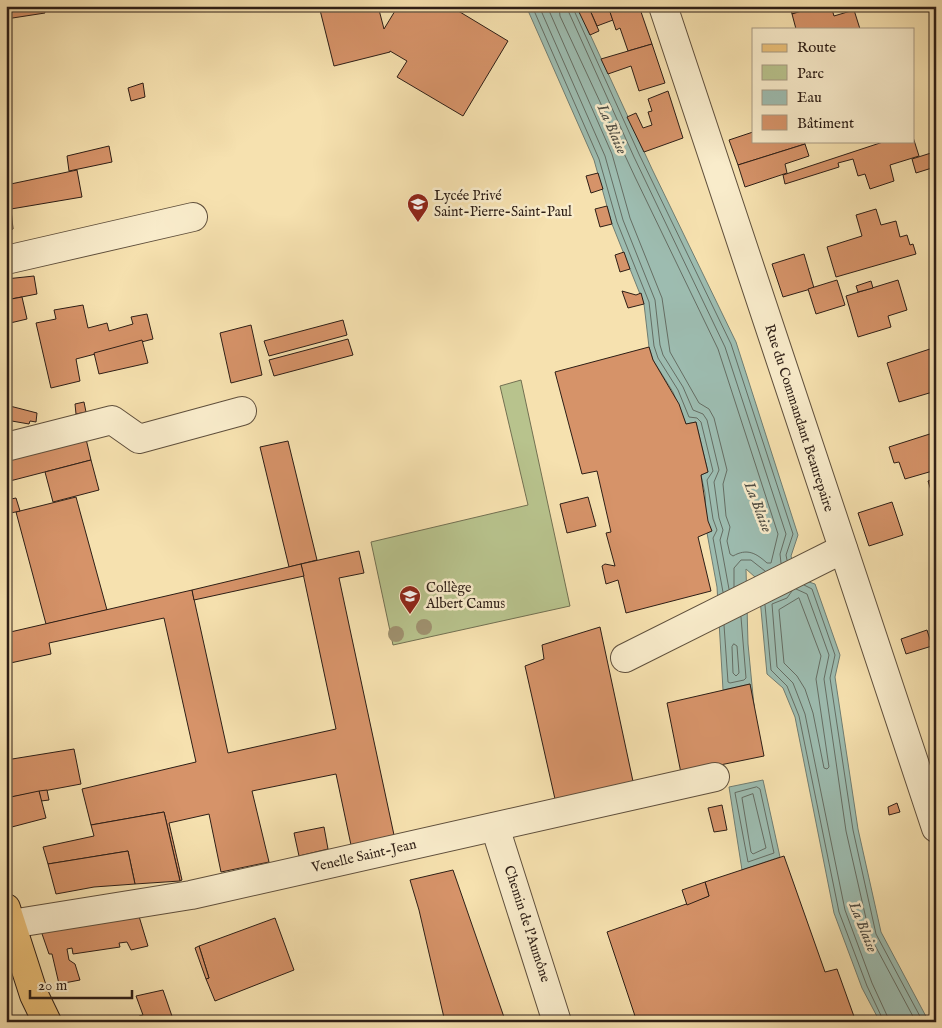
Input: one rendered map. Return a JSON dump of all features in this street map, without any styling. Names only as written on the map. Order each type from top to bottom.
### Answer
[{"type":"main road","points":[[9,916],[34,995],[47,1022]]},
{"type":"street","name":"Rue du Commandant Beaurepaire","points":[[663,6],[936,828]]},
{"type":"street","points":[[6,260],[193,217]]},
{"type":"street","points":[[6,447],[112,420],[139,439],[242,411]]},
{"type":"street","points":[[625,658],[843,549]]},
{"type":"street","name":"Venelle Saint-Jean","points":[[9,916],[192,895],[715,777]]},
{"type":"street","name":"Chemin de l'Aumône","points":[[495,827],[558,1022]]},
{"type":"green space","points":[[521,380],[570,606],[393,645],[371,542],[528,505],[500,386]]},
{"type":"water","name":"La Blaise","points":[[526,6],[577,6],[652,169],[736,342],[798,535],[791,556],[797,578],[815,584],[840,655],[835,677],[858,829],[881,932],[929,1022],[880,1022],[862,988],[834,913],[795,717],[783,688],[767,674],[760,599],[764,585],[746,569],[748,644],[754,706],[750,684],[723,690],[717,587],[707,533],[705,493],[701,475],[708,472],[696,422],[686,424],[673,392],[653,360],[649,347],[644,304],[612,224],[594,160]]},
{"type":"water","points":[[763,780],[780,857],[742,870],[729,787]]},
{"type":"building","points":[[19,6],[50,6],[51,8],[44,9],[45,13],[6,19],[6,9]]},
{"type":"building","points":[[319,6],[378,6],[384,29],[398,6],[450,6],[508,41],[463,116],[397,77],[407,61],[390,51],[334,66]]},
{"type":"building","points":[[593,6],[608,6],[613,20],[597,26],[589,8]]},
{"type":"building","points":[[608,6],[639,6],[652,44],[628,51],[620,28],[616,30]]},
{"type":"building","points":[[790,6],[818,6],[792,14]]},
{"type":"building","points":[[818,6],[831,6],[834,16],[854,10],[860,28],[796,28],[792,14]]},
{"type":"building","points":[[589,8],[599,31],[590,35],[579,12]]},
{"type":"building","points":[[652,44],[665,83],[639,91],[631,66],[608,74],[601,59]]},
{"type":"building","points":[[7,76],[9,129],[6,129]]},
{"type":"building","points":[[143,83],[145,97],[131,101],[128,88]]},
{"type":"building","points":[[668,91],[683,138],[644,152],[627,117],[636,113],[643,128],[652,125],[648,112],[652,111],[648,99]]},
{"type":"building","points":[[6,129],[9,129],[11,185],[6,185]]},
{"type":"building","points":[[752,132],[752,142],[804,142],[805,144],[738,165],[729,140]]},
{"type":"building","points":[[914,140],[919,156],[890,165],[894,181],[870,189],[865,174],[858,176],[853,159],[838,163],[839,167],[785,184],[783,175],[883,142],[914,142]]},
{"type":"building","points":[[805,144],[809,156],[785,164],[787,173],[745,187],[738,165]]},
{"type":"building","points":[[109,146],[112,162],[69,171],[67,156]]},
{"type":"building","points":[[931,153],[935,167],[916,173],[912,159]]},
{"type":"building","points":[[77,170],[82,197],[11,209],[13,229],[6,233],[6,185]]},
{"type":"building","points":[[598,173],[603,189],[591,193],[586,176]]},
{"type":"building","points":[[607,206],[612,224],[600,227],[595,209]]},
{"type":"building","points":[[876,209],[881,225],[896,221],[900,237],[907,235],[910,245],[913,244],[916,254],[836,277],[827,247],[862,236],[856,215]]},
{"type":"building","points":[[624,252],[630,269],[620,272],[615,255]]},
{"type":"building","points":[[804,254],[814,288],[783,297],[772,264]]},
{"type":"building","points":[[34,276],[37,294],[6,300],[6,279]]},
{"type":"building","points":[[837,280],[845,305],[816,314],[808,289]]},
{"type":"building","points":[[898,280],[907,310],[888,316],[891,327],[858,337],[846,296]]},
{"type":"building","points":[[871,281],[873,288],[858,292],[856,286]]},
{"type":"building","points":[[622,291],[636,295],[641,293],[644,304],[628,308]]},
{"type":"building","points":[[22,297],[27,319],[6,324],[6,300]]},
{"type":"building","points":[[83,305],[88,328],[107,323],[109,331],[133,324],[131,317],[147,314],[153,339],[76,359],[80,381],[51,388],[36,323],[56,319],[54,310]]},
{"type":"building","points":[[343,320],[347,335],[269,356],[264,341]]},
{"type":"building","points":[[251,325],[262,375],[231,383],[220,333]]},
{"type":"building","points":[[348,339],[353,355],[274,376],[269,360]]},
{"type":"building","points":[[142,340],[148,363],[99,374],[94,353]]},
{"type":"building","points":[[649,347],[653,360],[679,404],[686,424],[696,422],[708,472],[701,475],[708,521],[712,531],[698,537],[711,591],[626,613],[618,580],[606,584],[602,566],[605,564],[615,566],[606,533],[611,532],[597,471],[582,474],[555,372]]},
{"type":"building","points":[[933,348],[936,356],[936,391],[899,402],[887,363]]},
{"type":"building","points":[[84,402],[86,412],[76,414],[75,404]]},
{"type":"building","points":[[6,405],[37,413],[36,422],[30,421],[29,424],[6,420]]},
{"type":"building","points":[[936,432],[936,470],[905,479],[899,462],[894,463],[889,447]]},
{"type":"building","points":[[86,439],[91,460],[6,482],[6,459]]},
{"type":"building","points":[[288,441],[317,560],[289,567],[260,447]]},
{"type":"building","points":[[91,460],[99,490],[53,502],[45,472]]},
{"type":"building","points":[[936,478],[936,506],[928,481]]},
{"type":"building","points":[[76,497],[107,610],[46,624],[16,512]]},
{"type":"building","points":[[588,497],[596,526],[567,533],[560,504]]},
{"type":"building","points":[[16,498],[20,511],[6,514],[6,500]]},
{"type":"building","points":[[892,502],[903,535],[869,546],[858,513]]},
{"type":"building","points":[[359,551],[364,573],[339,578],[394,835],[351,845],[336,774],[252,791],[269,862],[221,872],[209,814],[169,823],[182,880],[180,881],[164,812],[91,825],[82,789],[196,762],[164,618],[49,643],[51,654],[6,664],[6,633],[192,590],[228,753],[336,729],[301,564]]},
{"type":"building","points":[[301,564],[304,576],[194,600],[192,590]]},
{"type":"building","points":[[600,627],[634,786],[555,799],[525,666],[544,659],[542,645]]},
{"type":"building","points":[[927,630],[932,646],[906,654],[901,639]]},
{"type":"building","points":[[750,684],[764,756],[681,773],[667,703]]},
{"type":"building","points":[[74,749],[81,784],[6,798],[6,760]]},
{"type":"building","points":[[47,790],[49,800],[41,801],[39,791]]},
{"type":"building","points":[[39,791],[46,818],[8,828],[6,798]]},
{"type":"building","points":[[897,803],[900,812],[889,815],[888,807]]},
{"type":"building","points":[[722,805],[727,830],[714,832],[708,808]]},
{"type":"building","points":[[164,812],[180,881],[135,884],[128,851],[48,864],[43,847],[94,836],[91,825]]},
{"type":"building","points":[[324,827],[328,849],[299,856],[294,833]]},
{"type":"building","points":[[128,851],[135,884],[94,887],[56,894],[48,864]]},
{"type":"building","points":[[784,856],[825,972],[837,969],[856,1022],[637,1022],[607,932],[709,896],[705,882]]},
{"type":"building","points":[[453,870],[505,1020],[504,1022],[445,1022],[419,910],[410,880]]},
{"type":"building","points":[[705,882],[709,896],[687,905],[682,890]]},
{"type":"building","points":[[138,913],[148,946],[131,950],[127,942],[119,943],[120,947],[73,954],[72,948],[67,949],[69,960],[75,964],[80,980],[59,984],[52,954],[49,954],[40,928]]},
{"type":"building","points":[[275,918],[294,970],[215,1001],[206,979],[209,978],[199,946]]},
{"type":"building","points":[[199,946],[209,978],[206,979],[195,948]]},
{"type":"building","points":[[163,990],[174,1022],[140,1022],[139,1016],[143,1015],[136,996]]},
{"type":"place","name":"Lycée Privé Saint-Pierre-Saint-Paul","points":[[418,223]]},
{"type":"place","name":"Collège Albert Camus","points":[[410,615]]}]
